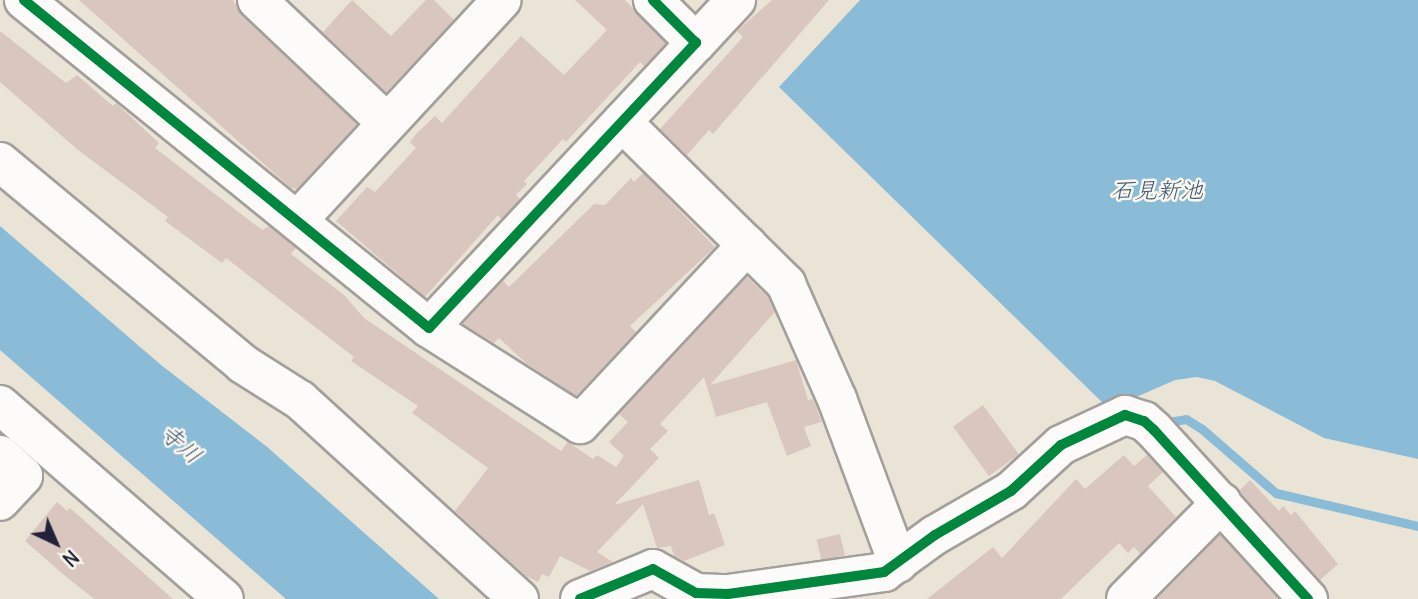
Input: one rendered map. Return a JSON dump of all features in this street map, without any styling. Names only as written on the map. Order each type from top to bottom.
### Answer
[{"type":"street","points":[[24,0],[429,328],[580,424],[747,245]]},
{"type":"street","points":[[257,0],[387,123]]},
{"type":"street","points":[[653,0],[696,43]]},
{"type":"street","points":[[429,328],[736,0]]},
{"type":"street","points":[[297,221],[387,123],[479,7]]},
{"type":"street","points":[[622,122],[786,284],[837,399],[898,564]]},
{"type":"street","points":[[0,162],[243,363],[300,400],[519,599]]},
{"type":"street","points":[[0,405],[224,599]]},
{"type":"street","points":[[580,599],[653,569],[696,593],[728,594],[884,572],[935,535],[1011,491],[1061,445],[1114,417],[1144,421],[1222,502],[1308,599]]},
{"type":"street","points":[[0,455],[23,476],[0,501]]},
{"type":"street","points":[[1126,599],[1222,502]]},
{"type":"water","name":"石見新池","points":[[860,0],[1418,0],[1418,459],[1324,438],[1215,381],[1197,377],[1175,380],[1109,409],[779,87]]},
{"type":"water","name":"寺川","points":[[0,226],[161,365],[266,446],[439,599],[286,599],[0,350]]},
{"type":"building","points":[[79,0],[233,0],[242,16],[357,124],[297,189],[291,188]]},
{"type":"building","points":[[352,0],[391,36],[426,0],[434,0],[454,20],[386,92],[323,32]]},
{"type":"building","points":[[575,0],[625,0],[666,43],[644,66],[640,62],[566,142],[563,139],[524,181],[527,184],[516,195],[520,199],[501,219],[498,215],[425,297],[336,221],[367,187],[375,192],[416,148],[410,142],[417,133],[435,116],[442,123],[521,36],[564,75],[607,30]]},
{"type":"building","points":[[772,0],[829,0],[713,134],[709,130],[687,155],[660,129],[743,37],[737,31]]},
{"type":"building","points":[[0,31],[66,83],[77,75],[113,106],[116,103],[159,143],[155,148],[262,230],[269,226],[296,248],[291,254],[344,295],[364,318],[561,451],[568,442],[593,459],[597,455],[616,467],[624,456],[609,442],[628,422],[619,414],[747,277],[768,297],[775,312],[710,385],[796,360],[808,400],[813,399],[822,422],[804,427],[811,446],[787,456],[767,402],[716,417],[704,377],[660,424],[668,431],[650,449],[659,458],[614,505],[699,480],[709,515],[714,513],[725,545],[684,561],[674,556],[671,546],[657,548],[643,504],[597,552],[613,562],[590,571],[560,556],[549,577],[542,574],[538,582],[526,576],[455,511],[488,468],[412,413],[418,406],[351,361],[354,357],[226,258],[222,263],[165,221],[168,217],[78,150],[0,82]]},
{"type":"building","points":[[643,173],[715,247],[630,326],[636,332],[576,396],[527,364],[499,338],[494,343],[463,324],[503,281],[509,287],[594,204],[605,205],[631,178],[634,182]]},
{"type":"building","points":[[983,405],[1019,454],[989,476],[953,427]]},
{"type":"building","points":[[1124,455],[1134,466],[1147,455],[1163,472],[1148,486],[1176,517],[1140,554],[1134,547],[1128,553],[1119,543],[1061,599],[927,599],[993,547],[1002,558],[1076,479],[1085,489]]},
{"type":"building","points":[[1250,480],[1279,511],[1283,506],[1291,515],[1295,511],[1338,564],[1320,580],[1242,494],[1240,490]]},
{"type":"building","points":[[57,502],[67,511],[70,508],[173,599],[94,599],[64,575],[25,541]]},
{"type":"building","points":[[840,534],[845,555],[822,561],[817,539]]},
{"type":"building","points":[[1220,535],[1278,599],[1157,599]]},
{"type":"waterway","points":[[1161,423],[1186,419],[1202,429],[1276,493],[1418,526]]},
{"type":"cycle path","points":[[24,0],[429,328],[696,43],[653,0]]},
{"type":"cycle path","points":[[580,599],[653,569],[696,593],[728,594],[884,572],[935,535],[1011,491],[1061,445],[1125,415],[1144,421],[1154,430],[1308,599]]}]
